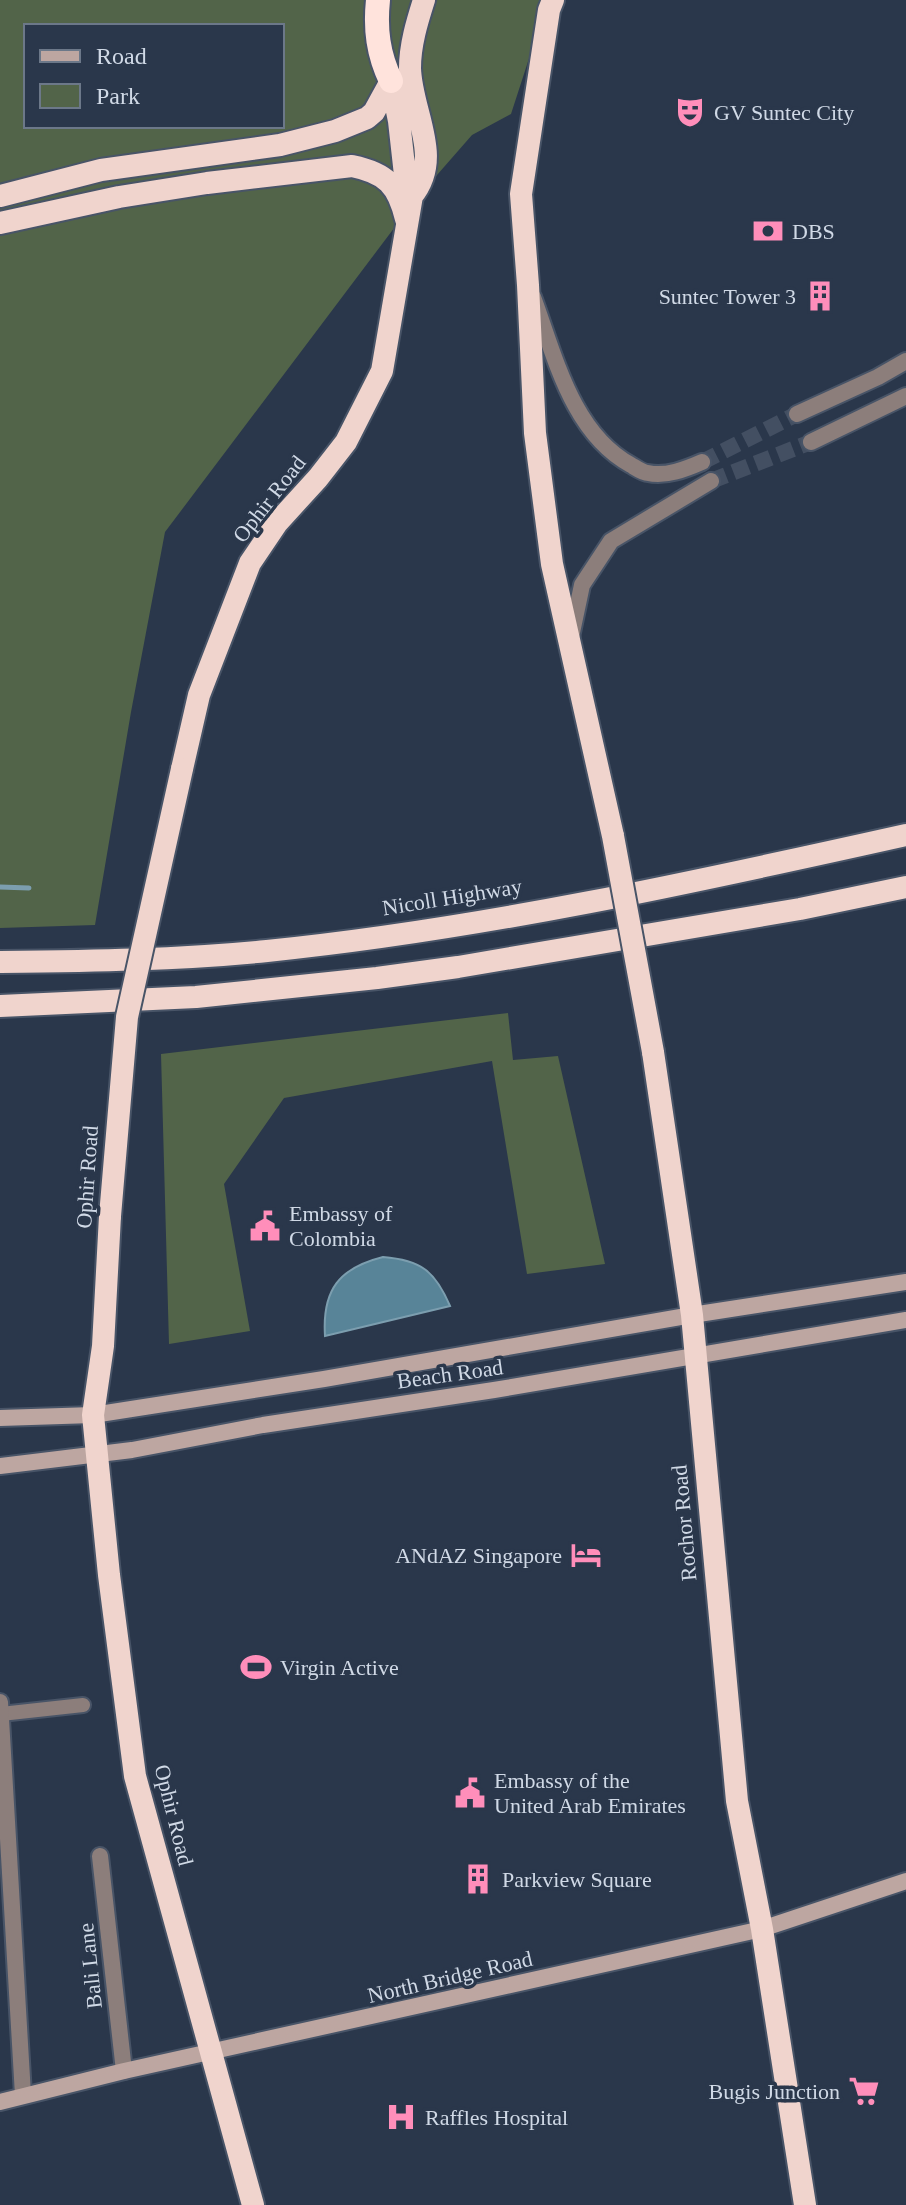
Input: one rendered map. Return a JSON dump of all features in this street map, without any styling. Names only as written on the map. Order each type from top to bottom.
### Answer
[{"type":"highway","points":[[0,196],[101,170],[280,145],[335,131],[367,118],[374,112],[391,81],[380,58],[376,21],[378,0]]},
{"type":"highway","name":"Ophir Road","points":[[253,2205],[135,1776],[109,1575],[93,1415],[103,1346],[110,1216],[127,1017],[199,695],[250,563],[277,523],[346,442],[382,371],[412,196],[422,184],[426,160],[410,72],[411,51],[424,0]]},
{"type":"highway","name":"Rochor Road","points":[[553,0],[527,141],[521,194],[535,433],[552,564],[613,836],[653,1052],[692,1315],[737,1801],[762,1929],[805,2205]]},
{"type":"highway","name":"Ophir Road","points":[[391,81],[406,184],[412,196]]},
{"type":"highway","points":[[0,223],[119,197],[352,166],[388,180],[401,196],[408,224]]},
{"type":"highway","name":"Nicoll Highway","points":[[0,962],[196,957],[352,939],[528,912],[906,835]]},
{"type":"highway","points":[[0,1006],[196,997],[377,978],[800,909],[906,887]]},
{"type":"main road","name":"Beach Road","points":[[0,1418],[93,1415],[906,1282]]},
{"type":"main road","name":"Beach Road","points":[[0,1466],[97,1456],[263,1425],[494,1390],[906,1320]]},
{"type":"main road","name":"North Bridge Road","points":[[0,2102],[124,2071],[762,1929],[906,1881]]},
{"type":"street","points":[[528,285],[571,398],[596,438],[617,458],[647,474],[681,471],[702,462]]},
{"type":"street","points":[[797,414],[906,361]]},
{"type":"street","points":[[811,442],[906,396]]},
{"type":"street","points":[[571,638],[582,585],[611,541],[711,481]]},
{"type":"street","points":[[0,1702],[23,2095]]},
{"type":"street","points":[[1,1714],[83,1705]]},
{"type":"street","name":"Bali Lane","points":[[100,1856],[124,2071]]},
{"type":"green space","points":[[0,0],[548,0],[511,114],[472,135],[416,199],[165,532],[95,925],[0,928]]},
{"type":"green space","points":[[508,1013],[513,1060],[558,1056],[605,1264],[527,1274],[492,1061],[284,1098],[224,1184],[250,1331],[169,1344],[161,1054]]},
{"type":"water","points":[[383,1257],[407,1261],[425,1270],[439,1284],[450,1306],[325,1336],[327,1306],[336,1283],[355,1268]]},
{"type":"waterway","points":[[0,887],[29,888]]},
{"type":"tunnel","points":[[702,462],[797,414]]},
{"type":"tunnel","points":[[711,481],[811,442]]},
{"type":"place","name":"GV Suntec City","points":[[690,112]]},
{"type":"place","name":"DBS","points":[[768,231]]},
{"type":"place","name":"Suntec Tower 3","points":[[820,296]]},
{"type":"place","name":"Embassy of Colombia","points":[[265,1226]]},
{"type":"place","name":"ANdAZ Singapore","points":[[586,1555]]},
{"type":"place","name":"Virgin Active","points":[[256,1667]]},
{"type":"place","name":"Embassy of the United Arab Emirates","points":[[470,1793]]},
{"type":"place","name":"Parkview Square","points":[[478,1879]]},
{"type":"place","name":"Bugis Junction","points":[[864,2091]]},
{"type":"place","name":"Raffles Hospital","points":[[401,2117]]}]
